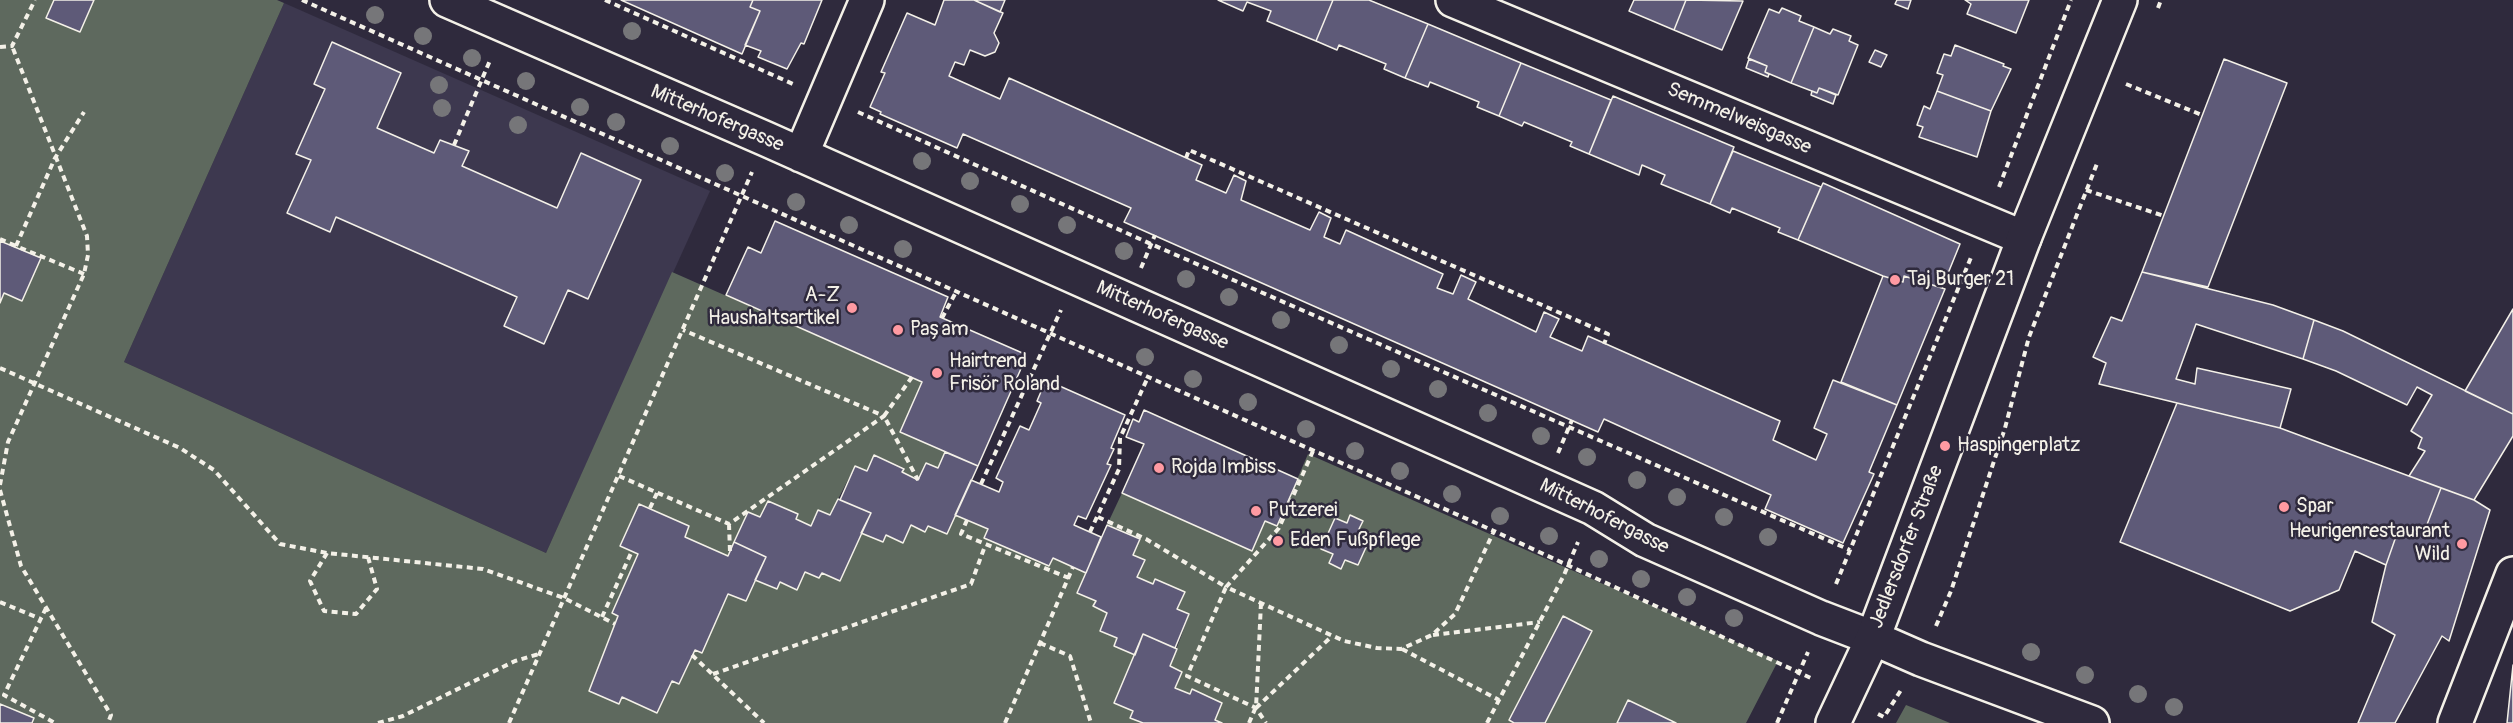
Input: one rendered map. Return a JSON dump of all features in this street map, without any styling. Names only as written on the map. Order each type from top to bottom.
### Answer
[{"type":"street","name":"Mitterhofergasse","points":[[447,0],[766,139],[1593,508],[1645,540],[1821,618],[1873,638]]},
{"type":"street","points":[[801,155],[867,0]]},
{"type":"street","name":"Semmelweisgasse","points":[[1453,0],[2024,238]]},
{"type":"street","name":"Jedlersdorfer Straße","points":[[1839,710],[1873,638],[2024,238],[2120,0]]},
{"type":"street","points":[[2454,723],[2513,574]]},
{"type":"street","points":[[1873,638],[1921,659],[2092,723]]},
{"type":"path","points":[[0,485],[8,442],[84,274],[88,255],[87,236],[12,46],[35,0]]},
{"type":"path","points":[[302,0],[1494,531],[1800,672],[1839,710],[1884,717],[1921,659],[1951,591],[2002,439],[2029,337],[2099,158]]},
{"type":"path","points":[[605,0],[1151,244],[1850,550]]},
{"type":"path","points":[[1821,618],[1986,222],[2071,0]]},
{"type":"path","points":[[2157,11],[2161,0]]},
{"type":"path","points":[[454,145],[503,26]]},
{"type":"path","points":[[0,47],[12,46]]},
{"type":"path","points":[[2091,70],[2202,116]]},
{"type":"path","points":[[2124,95],[2132,74]]},
{"type":"path","points":[[16,246],[55,158],[84,112]]},
{"type":"path","points":[[509,723],[766,139]]},
{"type":"path","points":[[1186,158],[1189,150],[1608,334],[1604,344]]},
{"type":"path","points":[[2049,177],[2164,216]]},
{"type":"path","points":[[0,239],[84,274]]},
{"type":"path","points":[[981,484],[1076,278]]},
{"type":"path","points":[[942,318],[956,292]]},
{"type":"path","points":[[683,330],[884,416],[918,480]]},
{"type":"path","points":[[0,368],[180,448],[214,470],[280,544],[327,553],[483,569],[564,598],[615,624]]},
{"type":"path","points":[[729,524],[884,416],[912,377]]},
{"type":"path","points":[[1090,532],[1119,469],[1120,438],[1148,377]]},
{"type":"path","points":[[1266,723],[1256,708],[1187,676],[1226,587],[1279,528],[1313,451]]},
{"type":"path","points":[[619,476],[729,524]]},
{"type":"path","points":[[0,490],[21,566],[116,723]]},
{"type":"path","points":[[650,508],[657,493]]},
{"type":"path","points":[[1487,723],[1569,566],[1593,508]]},
{"type":"path","points":[[1098,517],[1146,539],[1226,587],[1332,636],[1377,648],[1401,649],[1499,700]]},
{"type":"path","points":[[967,520],[961,534],[985,546],[1069,578]]},
{"type":"path","points":[[729,524],[730,552]]},
{"type":"path","points":[[1432,635],[1455,614],[1494,531]]},
{"type":"path","points":[[713,674],[971,584],[985,546]]},
{"type":"path","points":[[602,617],[632,551]]},
{"type":"path","points":[[327,553],[310,581],[324,611],[356,614],[377,589],[368,557]]},
{"type":"path","points":[[1005,723],[1073,567]]},
{"type":"path","points":[[0,602],[41,619]]},
{"type":"path","points":[[1256,708],[1261,603]]},
{"type":"path","points":[[46,608],[4,695],[49,722],[55,723]]},
{"type":"path","points":[[1401,649],[1432,635],[1540,622]]},
{"type":"path","points":[[1249,723],[1256,708],[1332,636]]},
{"type":"path","points":[[1041,643],[1070,656],[1091,723]]},
{"type":"path","points":[[378,723],[403,716],[515,661],[540,654]]},
{"type":"path","points":[[692,655],[764,723]]},
{"type":"path","points":[[1777,723],[1800,672]]},
{"type":"path","points":[[108,723],[111,716]]},
{"type":"shaded area","points":[[284,3],[710,191],[546,553],[124,362]]},
{"type":"green space","points":[[0,0],[277,0],[284,3],[124,362],[546,553],[672,272],[922,382],[900,432],[945,452],[938,468],[926,463],[918,480],[902,472],[904,468],[875,455],[867,471],[855,466],[830,515],[818,510],[811,526],[796,519],[798,514],[768,501],[760,517],[748,513],[728,556],[685,537],[689,526],[639,504],[620,546],[638,554],[612,613],[618,616],[589,691],[619,704],[622,697],[657,713],[672,681],[680,683],[695,650],[702,652],[728,594],[746,601],[755,580],[776,589],[780,582],[797,590],[805,572],[819,578],[822,573],[840,581],[861,533],[883,542],[886,535],[903,542],[911,525],[925,532],[928,526],[947,534],[955,515],[988,529],[984,538],[1049,566],[1053,558],[1086,573],[1077,592],[1096,601],[1094,606],[1107,613],[1100,631],[1117,638],[1114,646],[1135,655],[1133,711],[1130,718],[1143,723],[33,723],[34,718],[0,704],[0,303],[4,293],[22,301],[41,258],[0,241]]},
{"type":"green space","points":[[1308,454],[1778,661],[1746,723],[1222,723],[1215,720],[1222,703],[1192,690],[1190,694],[1175,688],[1182,672],[1170,666],[1189,615],[1177,609],[1185,592],[1155,579],[1153,584],[1137,577],[1144,560],[1133,555],[1140,539],[1107,525],[1122,493],[1252,551],[1265,521],[1277,526]]},
{"type":"green space","points":[[1906,705],[1926,713],[1950,723],[1896,723]]},
{"type":"building","points":[[54,0],[94,0],[80,32],[46,18]]},
{"type":"building","points":[[621,0],[753,0],[750,7],[760,11],[742,54]]},
{"type":"building","points":[[753,0],[822,0],[804,44],[801,43],[787,69],[758,57],[761,51],[745,45],[760,11],[750,7]]},
{"type":"building","points":[[944,0],[974,0],[1003,13],[994,33],[999,43],[995,52],[985,56],[970,50],[964,65],[955,62],[949,76],[1000,99],[1009,78],[1202,165],[1196,180],[1226,193],[1234,175],[1246,181],[1241,200],[1310,230],[1319,212],[1331,218],[1324,237],[1340,244],[1346,230],[1443,274],[1437,288],[1453,294],[1461,275],[1476,282],[1468,299],[1536,332],[1544,312],[1559,319],[1550,337],[1582,351],[1588,336],[1780,421],[1773,440],[1816,460],[1827,434],[1814,428],[1833,380],[1897,405],[1869,472],[1874,474],[1843,543],[1765,509],[1771,495],[1604,419],[1598,432],[1124,222],[1131,208],[963,134],[957,148],[880,114],[881,112],[870,107],[885,73],[881,72],[907,13],[935,25]]},
{"type":"building","points":[[974,0],[1005,0],[1000,12]]},
{"type":"building","points":[[1218,0],[1333,0],[1316,41],[1267,21],[1271,11],[1247,2],[1243,11]]},
{"type":"building","points":[[1333,0],[1369,0],[1428,24],[1405,78],[1384,69],[1386,64],[1339,45],[1337,50],[1316,41]]},
{"type":"building","points":[[1634,0],[1686,0],[1674,30],[1629,11]]},
{"type":"building","points":[[1686,0],[1743,1],[1722,50],[1674,30]]},
{"type":"building","points":[[1897,0],[1911,0],[1908,9],[1895,4]]},
{"type":"building","points":[[1965,0],[2029,0],[2016,33],[1967,14],[1971,4]]},
{"type":"building","points":[[1782,8],[1801,16],[1799,21],[1814,27],[1791,83],[1765,72],[1767,66],[1748,58],[1769,9],[1779,13]]},
{"type":"building","points":[[1428,24],[1521,63],[1499,116],[1477,107],[1479,102],[1430,82],[1428,87],[1405,78]]},
{"type":"building","points":[[1814,27],[1830,34],[1833,29],[1851,36],[1849,41],[1858,45],[1838,95],[1819,88],[1817,93],[1791,83]]},
{"type":"building","points":[[332,42],[401,73],[377,128],[434,153],[440,140],[469,151],[462,166],[557,208],[581,153],[641,180],[588,299],[568,290],[544,344],[504,326],[517,297],[336,217],[330,232],[287,213],[311,160],[296,154],[325,89],[314,84]]},
{"type":"building","points":[[1955,45],[2004,64],[2003,66],[2011,69],[1991,111],[1937,91],[1943,75],[1937,73],[1944,54],[1951,56]]},
{"type":"building","points":[[1875,50],[1887,55],[1881,67],[1869,62]]},
{"type":"building","points":[[1749,59],[1767,66],[1765,72],[1769,74],[1768,77],[1746,68]]},
{"type":"building","points":[[2224,59],[2287,83],[2208,287],[2142,272]]},
{"type":"building","points":[[1521,63],[1611,100],[1589,154],[1570,146],[1572,142],[1524,122],[1522,126],[1499,116]]},
{"type":"building","points":[[1819,88],[1836,95],[1833,104],[1811,95],[1812,91],[1817,93]]},
{"type":"building","points":[[1937,91],[1991,111],[1977,157],[1919,137],[1923,127],[1917,125],[1924,106],[1930,109]]},
{"type":"building","points":[[1613,96],[1734,147],[1710,204],[1661,184],[1665,175],[1642,165],[1639,175],[1589,154]]},
{"type":"building","points":[[1733,151],[1821,187],[1798,240],[1778,232],[1780,228],[1732,208],[1730,213],[1710,204]]},
{"type":"building","points":[[1823,183],[1960,244],[1942,288],[1904,276],[1903,282],[1883,276],[1798,240]]},
{"type":"building","points":[[775,221],[948,297],[940,317],[1027,355],[978,466],[900,432],[922,382],[726,295],[748,247],[761,253]]},
{"type":"building","points":[[0,241],[41,258],[22,301],[4,293],[0,303]]},
{"type":"building","points":[[2142,272],[2273,305],[2314,320],[2303,359],[2196,324],[2176,379],[2195,384],[2197,368],[2291,389],[2280,428],[2099,384],[2106,363],[2093,357],[2111,317],[2122,321]]},
{"type":"building","points":[[1883,276],[1903,282],[1904,276],[1945,289],[1897,405],[1841,382]]},
{"type":"building","points":[[2513,309],[2513,414],[2465,391]]},
{"type":"building","points":[[2314,320],[2343,331],[2513,414],[2513,436],[2474,500],[2409,476],[2425,451],[2418,448],[2422,438],[2411,431],[2432,395],[2417,387],[2407,405],[2336,371],[2303,359]]},
{"type":"building","points":[[1046,380],[1125,415],[1111,448],[1114,449],[1107,464],[1111,465],[1086,519],[1078,516],[1074,525],[1101,537],[1086,573],[1053,558],[1049,566],[984,538],[988,529],[955,515],[971,480],[999,492],[1003,482],[996,478],[1020,426],[1029,430],[1041,403],[1037,401]]},
{"type":"building","name":"Spar","points":[[2177,403],[2280,428],[2441,488],[2423,535],[2400,525],[2386,565],[2355,551],[2339,590],[2290,611],[2120,542]]},
{"type":"building","points":[[1144,410],[1298,479],[1277,526],[1265,521],[1252,551],[1122,493],[1144,444],[1126,437],[1133,419],[1139,422]]},
{"type":"building","points":[[945,452],[978,466],[947,534],[928,526],[925,532],[911,525],[903,543],[886,535],[883,542],[861,533],[871,513],[840,500],[855,466],[867,471],[874,455],[904,469],[902,472],[918,480],[926,463],[938,468]]},
{"type":"building","points":[[2441,488],[2474,500],[2490,510],[2449,641],[2442,636],[2395,723],[2358,723],[2395,635],[2372,622],[2386,565],[2400,525],[2423,535]]},
{"type":"building","points":[[838,499],[871,513],[840,581],[822,573],[819,578],[805,572],[797,590],[780,582],[777,589],[755,580],[766,557],[734,542],[748,512],[760,517],[768,501],[798,514],[796,519],[811,526],[818,510],[830,515]]},
{"type":"building","points":[[639,504],[689,526],[685,537],[728,556],[734,542],[766,557],[746,601],[728,594],[702,653],[695,650],[679,684],[672,681],[657,713],[622,697],[619,704],[589,691],[618,616],[612,613],[638,554],[620,546]]},
{"type":"building","points":[[1350,515],[1363,521],[1359,529],[1372,534],[1358,565],[1345,560],[1341,569],[1329,563],[1333,554],[1321,549],[1335,518],[1347,523]]},
{"type":"building","points":[[1107,525],[1140,539],[1133,555],[1145,560],[1137,577],[1153,584],[1155,579],[1185,592],[1177,609],[1189,614],[1175,648],[1143,634],[1135,655],[1114,646],[1117,638],[1100,631],[1107,613],[1093,606],[1096,601],[1077,593]]},
{"type":"building","points":[[1563,616],[1592,631],[1545,723],[1514,723],[1509,720]]},
{"type":"building","points":[[1143,634],[1177,649],[1170,666],[1182,672],[1175,688],[1190,694],[1192,689],[1222,703],[1215,720],[1222,723],[1143,723],[1130,718],[1133,711],[1114,703]]},
{"type":"building","points":[[2513,665],[2513,723],[2507,723]]},
{"type":"building","points":[[1628,700],[1676,723],[1617,723]]},
{"type":"building","points":[[0,704],[34,718],[32,723],[0,723]]},
{"type":"place","name":"Taj Burger 21","points":[[1895,280]]},
{"type":"place","name":"A-Z Haushaltsartikel","points":[[852,308]]},
{"type":"place","name":"Pașam","points":[[898,330]]},
{"type":"place","name":"Hairtrend Frisör Roland","points":[[937,373]]},
{"type":"place","name":"Haspingerplatz","points":[[1945,446]]},
{"type":"place","name":"Rojda Imbiss","points":[[1159,468]]},
{"type":"place","name":"Spar","points":[[2284,507]]},
{"type":"place","name":"Putzerei","points":[[1256,511]]},
{"type":"place","name":"Eden Fußpflege","points":[[1278,541]]},
{"type":"place","name":"Heurigenrestaurant Wild","points":[[2462,544]]}]
